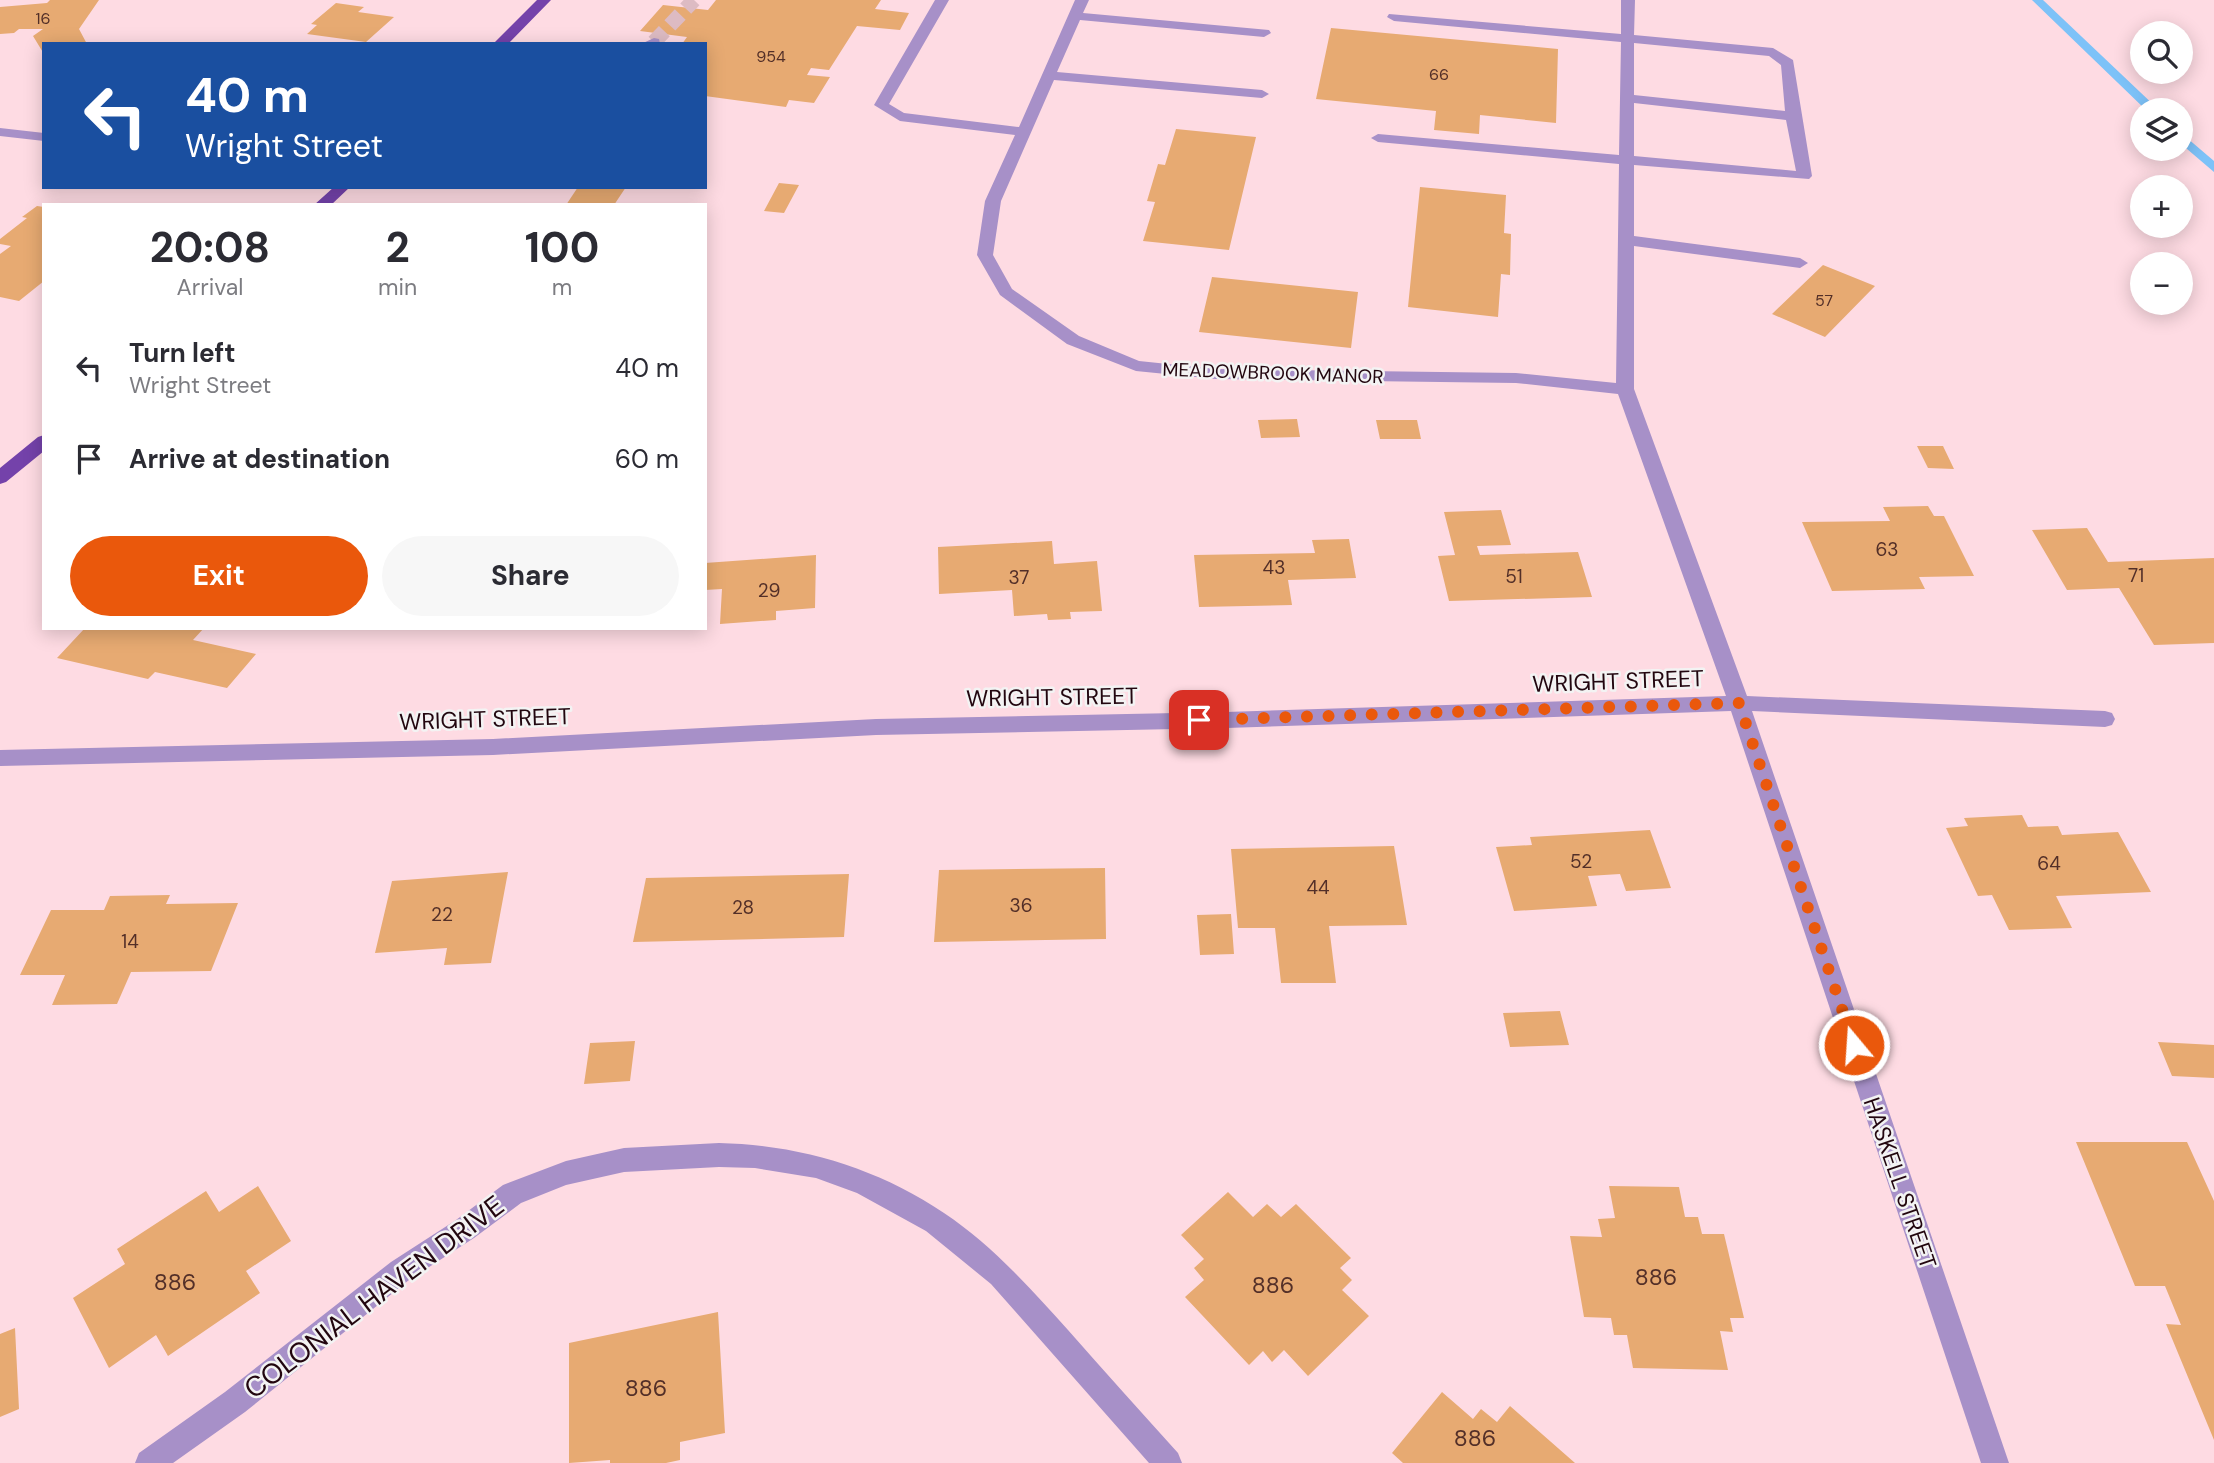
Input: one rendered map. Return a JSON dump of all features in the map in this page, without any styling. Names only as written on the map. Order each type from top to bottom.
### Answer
[{"type":"main road","points":[[502,42],[544,0]]},
{"type":"main road","points":[[324,203],[341,189]]},
{"type":"main road","points":[[0,478],[42,443]]},
{"type":"street","points":[[942,0],[881,105],[900,117],[1024,132]]},
{"type":"street","name":"MEADOWBROOK MANOR","points":[[1082,0],[993,201],[985,255],[1006,292],[1073,340],[1136,366],[1216,374],[1516,378],[1625,389]]},
{"type":"street","points":[[1628,0],[1625,389],[1739,703]]},
{"type":"street","points":[[1075,16],[1264,33]]},
{"type":"street","points":[[1378,138],[1804,176],[1793,116],[1788,63],[1773,52],[1394,16]]},
{"type":"street","points":[[1049,75],[1262,94]]},
{"type":"street","points":[[1628,98],[1793,116]]},
{"type":"street","points":[[0,132],[42,137]]},
{"type":"street","points":[[1625,240],[1800,263]]},
{"type":"street","name":"WRIGHT STREET","points":[[0,758],[493,747],[876,727],[1226,720],[1739,703],[2105,719]]},
{"type":"street","name":"HASKELL STREET","points":[[1739,703],[1995,1463]]},
{"type":"street","name":"COLONIAL HAVEN DRIVE","points":[[149,1463],[235,1402],[400,1271],[465,1229],[512,1194],[566,1172],[624,1160],[719,1155],[755,1156],[816,1166],[865,1184],[935,1222],[1000,1275],[1168,1463]]},
{"type":"building","points":[[50,0],[99,0],[79,29],[86,42],[42,42],[42,51],[33,36],[43,29],[19,29],[14,33],[0,34],[0,7],[47,3]]},
{"type":"building","points":[[716,0],[881,0],[875,9],[909,13],[900,30],[857,26],[829,70],[811,68],[807,75],[830,77],[814,103],[789,100],[786,107],[707,96],[707,42],[683,42],[687,37],[640,31],[663,5],[708,10]]},
{"type":"building","points":[[336,3],[364,7],[358,12],[394,17],[366,42],[307,34],[317,25],[311,24]]},
{"type":"building","points":[[1331,28],[1558,49],[1556,123],[1480,115],[1479,134],[1434,130],[1436,111],[1316,99]]},
{"type":"building","points":[[1176,129],[1256,137],[1229,250],[1143,241],[1155,202],[1147,201],[1158,164],[1165,165]]},
{"type":"building","points":[[779,183],[799,185],[784,213],[764,211]]},
{"type":"building","points":[[1420,187],[1506,195],[1504,233],[1511,234],[1510,275],[1501,274],[1498,317],[1408,307]]},
{"type":"building","points":[[577,189],[625,189],[615,203],[567,203]]},
{"type":"building","points":[[37,206],[42,207],[42,283],[19,301],[0,297],[0,254],[11,246],[0,244],[0,239],[27,218],[22,217]]},
{"type":"building","points":[[1823,265],[1875,286],[1825,337],[1772,314]]},
{"type":"building","points":[[1212,277],[1358,292],[1351,348],[1199,332]]},
{"type":"building","points":[[1297,419],[1300,437],[1261,438],[1258,420]]},
{"type":"building","points":[[1376,420],[1417,420],[1421,439],[1380,439]]},
{"type":"building","points":[[1917,446],[1943,446],[1954,469],[1928,468]]},
{"type":"building","points":[[1928,506],[1934,516],[1944,516],[1974,576],[1919,577],[1925,589],[1832,591],[1802,522],[1890,521],[1883,507]]},
{"type":"building","points":[[1501,510],[1511,545],[1477,546],[1480,555],[1578,552],[1592,597],[1449,601],[1438,556],[1455,555],[1444,512]]},
{"type":"building","points":[[2087,528],[2108,562],[2214,558],[2214,643],[2154,645],[2119,588],[2067,590],[2032,530]]},
{"type":"building","points":[[1349,539],[1356,578],[1288,580],[1292,605],[1199,607],[1194,555],[1315,553],[1312,540]]},
{"type":"building","points":[[1052,541],[1054,564],[1097,561],[1102,611],[1070,612],[1071,619],[1048,620],[1047,614],[1014,616],[1012,590],[939,594],[938,547]]},
{"type":"building","points":[[816,555],[815,608],[776,611],[776,620],[720,624],[722,589],[707,590],[707,563]]},
{"type":"building","points":[[83,630],[202,630],[193,640],[256,654],[227,688],[155,672],[148,679],[57,658]]},
{"type":"building","points":[[2022,815],[2028,827],[2058,826],[2062,835],[2118,832],[2151,892],[2056,896],[2072,928],[2009,930],[1992,895],[1978,896],[1946,828],[1968,826],[1964,818]]},
{"type":"building","points":[[1650,830],[1671,888],[1626,891],[1620,874],[1588,876],[1597,906],[1514,911],[1496,847],[1532,845],[1530,837]]},
{"type":"building","points":[[1394,846],[1407,925],[1329,926],[1336,983],[1281,983],[1275,928],[1238,928],[1231,849]]},
{"type":"building","points":[[1105,868],[1106,939],[934,942],[939,870]]},
{"type":"building","points":[[508,872],[491,963],[444,965],[447,948],[375,953],[392,881]]},
{"type":"building","points":[[849,874],[844,937],[633,942],[646,878]]},
{"type":"building","points":[[170,895],[166,904],[238,903],[211,971],[131,972],[117,1004],[52,1005],[65,975],[20,975],[51,910],[104,910],[110,896]]},
{"type":"building","points":[[1231,914],[1234,954],[1200,955],[1197,915]]},
{"type":"building","points":[[1560,1011],[1569,1045],[1510,1047],[1503,1013]]},
{"type":"building","points":[[635,1041],[630,1081],[584,1084],[590,1043]]},
{"type":"building","points":[[2158,1042],[2214,1045],[2214,1078],[2172,1076]]},
{"type":"building","points":[[2076,1142],[2187,1142],[2214,1201],[2214,1440],[2166,1324],[2181,1325],[2165,1286],[2135,1286]]},
{"type":"building","points":[[258,1186],[291,1241],[246,1271],[260,1293],[168,1356],[156,1335],[109,1368],[73,1298],[125,1264],[117,1249],[206,1191],[219,1212]]},
{"type":"building","points":[[1609,1186],[1679,1187],[1685,1217],[1698,1217],[1702,1234],[1724,1234],[1744,1318],[1730,1318],[1733,1332],[1720,1331],[1728,1370],[1633,1368],[1627,1335],[1614,1335],[1611,1318],[1584,1317],[1570,1236],[1602,1237],[1598,1219],[1615,1218]]},
{"type":"building","points":[[1228,1192],[1253,1217],[1267,1204],[1281,1217],[1296,1204],[1351,1258],[1340,1268],[1352,1280],[1342,1290],[1369,1316],[1308,1376],[1284,1350],[1272,1362],[1263,1351],[1249,1365],[1185,1297],[1204,1280],[1194,1268],[1204,1259],[1181,1235]]},
{"type":"building","points":[[718,1312],[725,1433],[680,1442],[680,1460],[666,1463],[610,1463],[610,1460],[569,1463],[569,1343]]},
{"type":"building","points":[[15,1328],[19,1409],[0,1417],[0,1334]]},
{"type":"building","points":[[1442,1392],[1473,1419],[1481,1409],[1497,1422],[1510,1406],[1575,1463],[1403,1463],[1392,1453]]},
{"type":"waterway","points":[[2037,0],[2140,98]]},
{"type":"waterway","points":[[2193,148],[2214,168]]},
{"type":"tunnel","points":[[654,42],[694,0]]},
{"type":"route","points":[[1199,720],[1739,703],[1854,1045]]}]
